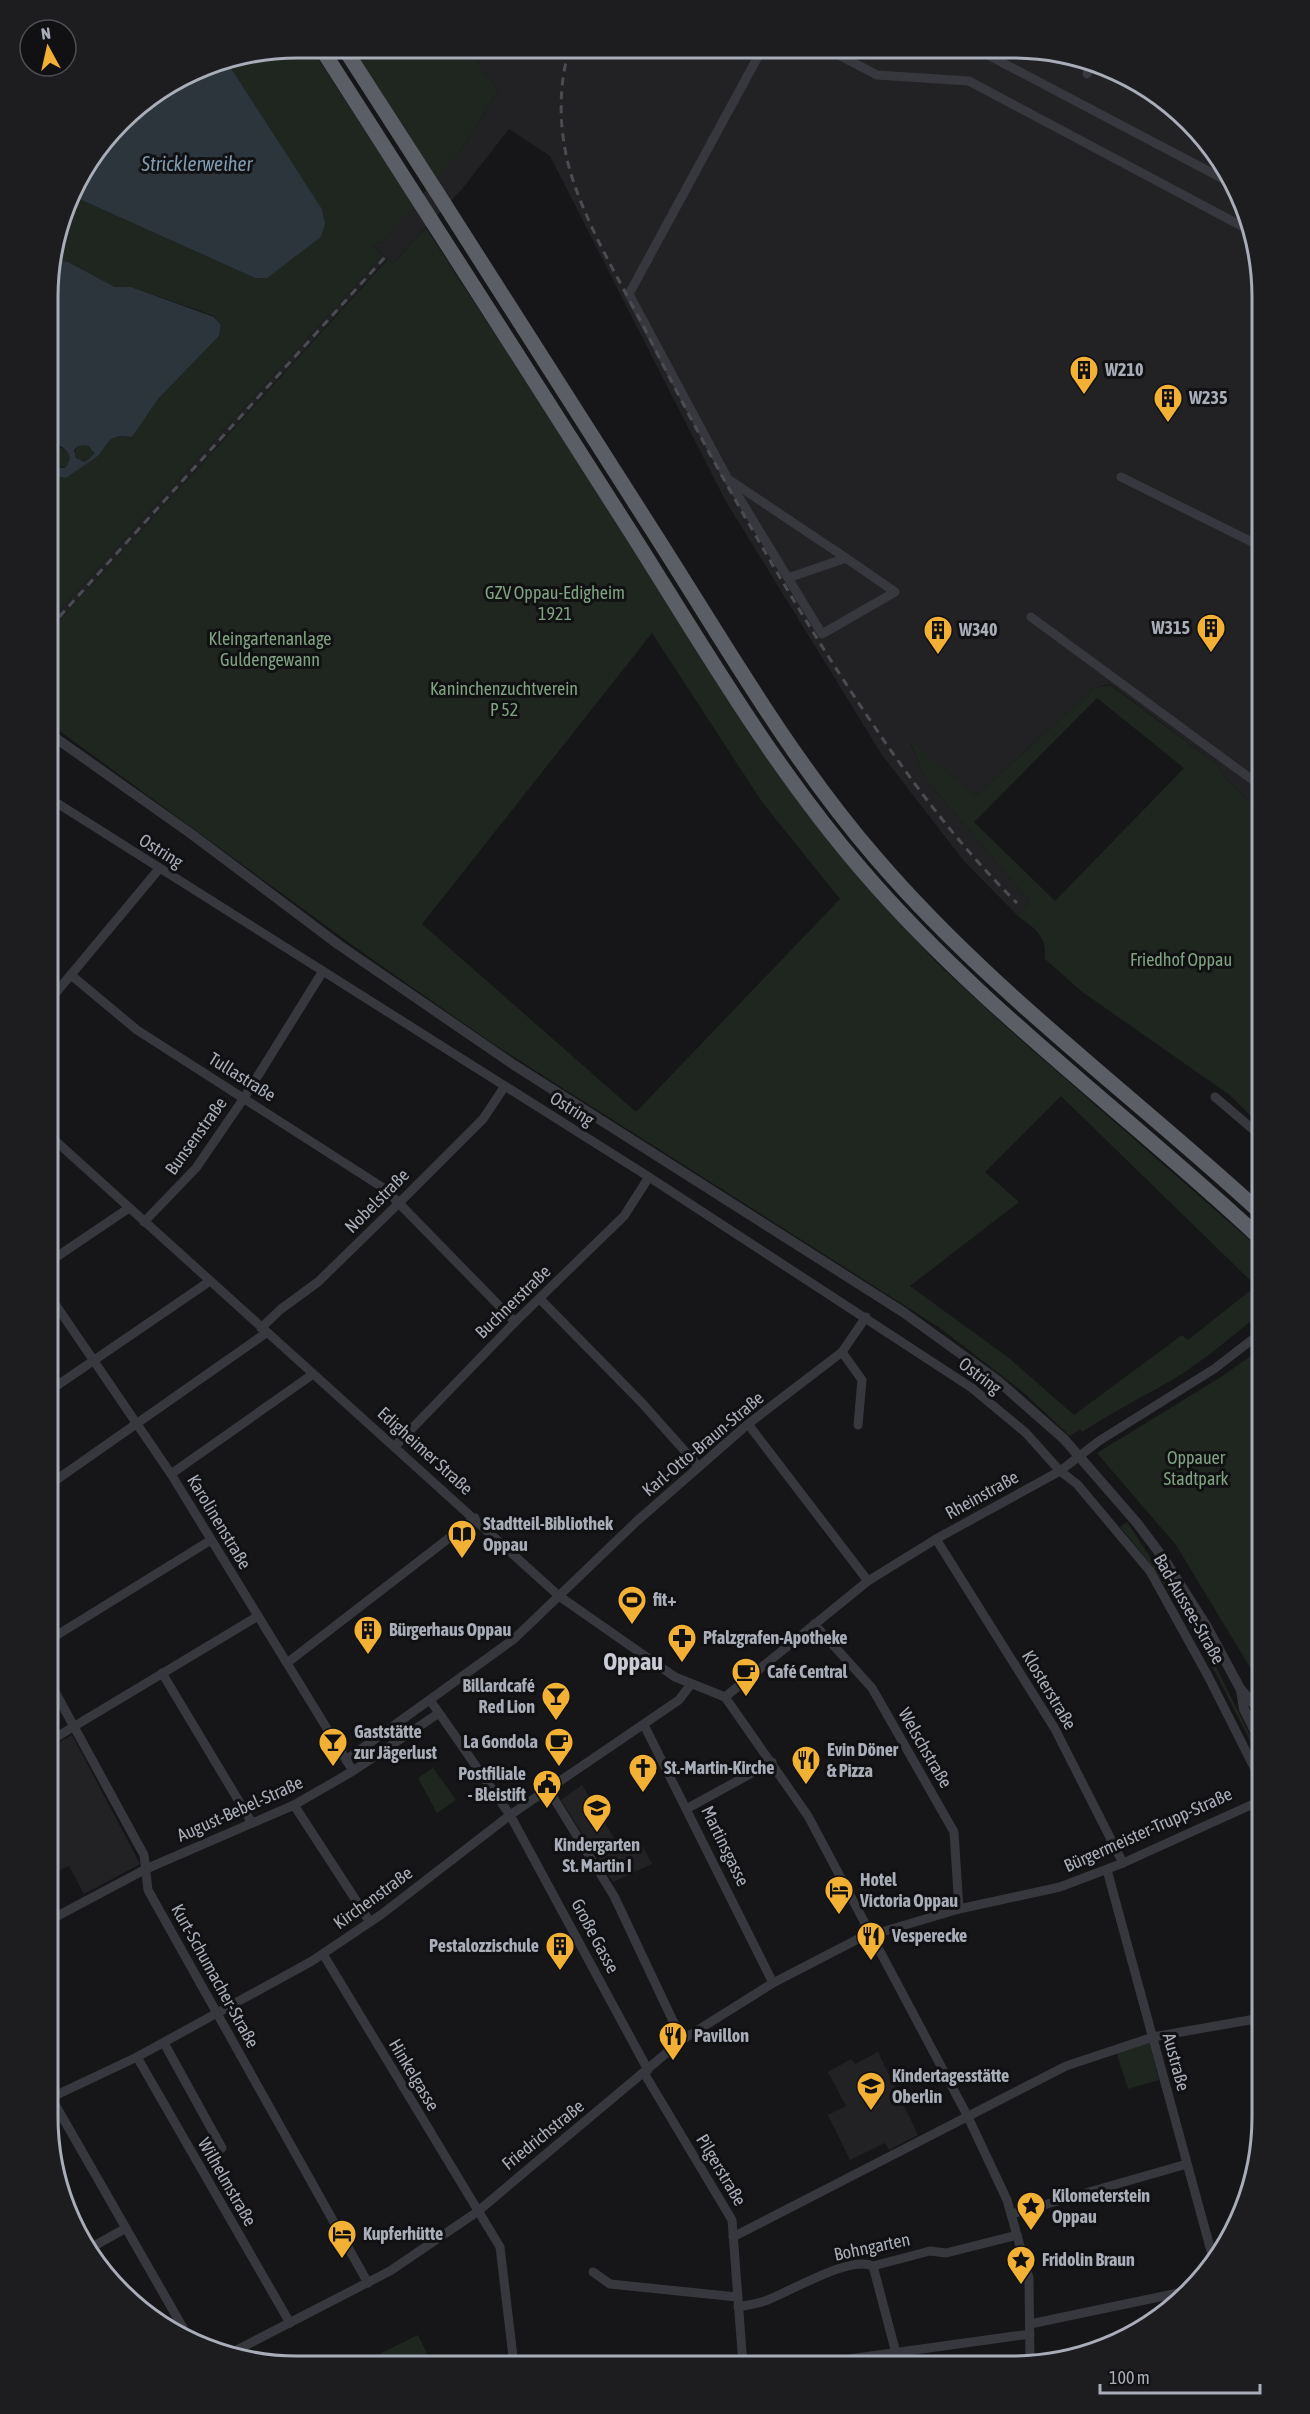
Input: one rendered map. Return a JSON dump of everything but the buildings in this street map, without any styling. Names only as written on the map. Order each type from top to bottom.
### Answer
[{"type":"highway","points":[[328,59],[736,697],[808,802],[860,868],[915,930],[978,992],[1252,1231]]},
{"type":"highway","points":[[351,59],[741,670],[821,788],[873,855],[929,917],[990,978],[1252,1205]]},
{"type":"street","points":[[728,479],[895,592],[822,634],[728,479],[629,294],[757,59]]},
{"type":"street","points":[[846,59],[877,75],[969,81],[1240,225]]},
{"type":"street","points":[[996,59],[1219,177]]},
{"type":"street","points":[[1121,477],[1252,541]]},
{"type":"street","points":[[788,579],[846,558]]},
{"type":"street","points":[[1031,617],[1252,780]]},
{"type":"street","points":[[58,740],[190,833],[339,945],[514,1065],[939,1336],[1028,1405],[1080,1456],[1164,1559],[1207,1627],[1241,1690],[1252,1702]]},
{"type":"street","name":"Ostring","points":[[58,803],[866,1317],[972,1388],[1026,1433],[1060,1471]]},
{"type":"street","points":[[58,990],[159,869]]},
{"type":"street","name":"Bunsenstraße","points":[[144,1222],[186,1181],[244,1098],[323,972]]},
{"type":"street","name":"Tullastraße","points":[[71,975],[137,1030],[371,1179],[399,1203],[515,1322]]},
{"type":"street","name":"Nobelstraße","points":[[58,1479],[264,1330],[281,1309],[318,1282],[483,1119],[505,1086]]},
{"type":"street","points":[[1215,1097],[1252,1128]]},
{"type":"street","name":"Edigheimer Straße","points":[[58,1143],[560,1596],[675,1677],[725,1697]]},
{"type":"street","name":"Buchnerstraße","points":[[395,1446],[515,1322],[624,1216],[649,1177]]},
{"type":"street","points":[[58,1256],[129,1208]]},
{"type":"street","points":[[58,1385],[210,1281]]},
{"type":"street","points":[[540,1299],[642,1403],[699,1467]]},
{"type":"street","name":"Karolinenstraße","points":[[58,1308],[171,1474],[353,1772]]},
{"type":"street","name":"Karl-Otto-Braun-Straße","points":[[560,1596],[637,1521],[748,1424],[842,1352],[866,1317]]},
{"type":"street","name":"Rheinstraße","points":[[725,1697],[868,1581],[936,1539],[1060,1471],[1214,1369],[1252,1340]]},
{"type":"street","points":[[842,1352],[862,1380],[858,1425]]},
{"type":"street","points":[[171,1474],[313,1374]]},
{"type":"street","points":[[748,1424],[868,1581]]},
{"type":"street","name":"Bad-Aussee-Straße","points":[[1060,1471],[1077,1485],[1150,1571],[1208,1676],[1252,1763]]},
{"type":"street","points":[[287,1663],[475,1518]]},
{"type":"street","name":"Klosterstraße","points":[[936,1539],[1055,1729],[1123,1863]]},
{"type":"street","points":[[58,1634],[211,1540]]},
{"type":"street","points":[[346,1760],[514,1639],[560,1596]]},
{"type":"street","points":[[58,1736],[258,1616]]},
{"type":"street","name":"Welschstraße","points":[[814,1624],[872,1688],[954,1832],[959,1909]]},
{"type":"street","points":[[162,1674],[252,1823]]},
{"type":"street","name":"Kirchenstraße","points":[[58,2092],[164,2043],[323,1954],[370,1922],[510,1815],[679,1700],[691,1684]]},
{"type":"street","points":[[1241,1690],[1244,1709],[1252,1725]]},
{"type":"street","name":"Kurt-Schumacher-Straße","points":[[58,1697],[144,1855],[148,1890],[368,2283]]},
{"type":"street","points":[[725,1697],[808,1816],[873,1934],[967,2115],[1012,2214],[1029,2278],[1030,2355]]},
{"type":"street","name":"Große Gasse","points":[[430,1700],[510,1815],[646,2072]]},
{"type":"street","name":"August-Bebel-Straße","points":[[58,1917],[146,1869],[294,1805],[353,1772],[439,1713]]},
{"type":"street","name":"Martinsgasse","points":[[644,1725],[688,1808],[773,1983]]},
{"type":"street","points":[[688,1808],[772,1762]]},
{"type":"street","points":[[548,1789],[614,1896],[682,2040]]},
{"type":"street","points":[[294,1805],[370,1922]]},
{"type":"street","name":"Bürgermeister-Trupp-Straße","points":[[873,1934],[959,1909],[1060,1887],[1107,1870],[1252,1805]]},
{"type":"street","name":"Austraße","points":[[1107,1870],[1211,2250]]},
{"type":"street","name":"Friedrichstraße","points":[[240,2348],[368,2283],[477,2212],[682,2040],[773,1983],[873,1934]]},
{"type":"street","name":"Hinkelgasse","points":[[323,1954],[500,2247],[513,2356]]},
{"type":"street","points":[[733,2237],[1066,2066],[1153,2037],[1252,2020]]},
{"type":"street","points":[[164,2043],[222,2148]]},
{"type":"street","name":"Wilhelmstraße","points":[[137,2057],[290,2323]]},
{"type":"street","name":"Pilgerstraße","points":[[646,2072],[732,2220],[742,2356]]},
{"type":"street","points":[[58,2111],[181,2325]]},
{"type":"street","points":[[1012,2214],[1187,2164]]},
{"type":"street","points":[[96,2245],[126,2228]]},
{"type":"street","name":"Bohngarten","points":[[738,2307],[765,2300],[834,2271],[866,2262],[873,2266],[930,2251],[946,2253],[1017,2235]]},
{"type":"street","points":[[873,2266],[896,2353]]},
{"type":"street","points":[[593,2272],[610,2284],[737,2297]]},
{"type":"street","points":[[1030,2324],[1172,2294]]},
{"type":"street","points":[[874,2356],[1030,2334]]},
{"type":"shaded area","points":[[475,59],[1029,59],[1059,63],[1090,71],[1118,83],[1158,108],[1182,128],[1202,152],[1227,192],[1239,220],[1247,251],[1251,281],[1252,804],[1224,776],[1219,766],[1110,684],[1094,688],[976,796],[910,742],[924,777],[1030,902],[1018,916],[963,860],[882,755],[725,500],[550,156],[509,129],[462,189],[393,263],[387,259],[58,622],[58,612],[383,255],[373,246],[377,242],[380,244],[461,150],[498,91]]},
{"type":"shaded area","points":[[72,1735],[140,1864],[84,1894],[69,1866],[58,1871],[58,1743]]},
{"type":"shaded area","name":"Kindergarten St. Martin I","points":[[582,1785],[621,1850],[639,1839],[652,1864],[613,1882],[561,1800]]},
{"type":"shaded area","name":"Kindertagesstätte Oberlin","points":[[878,2052],[918,2135],[889,2150],[885,2143],[850,2160],[828,2115],[846,2106],[828,2072],[851,2059],[855,2064]]},
{"type":"green space","points":[[281,59],[318,59],[414,206],[380,244],[377,242],[373,246],[383,255],[58,612],[58,476],[66,478],[98,456],[111,439],[119,436],[132,437],[158,399],[219,336],[221,325],[214,316],[131,287],[115,287],[62,261],[71,220],[80,199],[255,278],[325,223],[322,209],[231,68]]},
{"type":"green space","points":[[359,59],[475,59],[498,91],[461,150],[437,179]]},
{"type":"green space","points":[[426,228],[798,802],[861,880],[935,961],[1004,1025],[1252,1242],[1252,1282],[1061,1096],[985,1172],[1019,1202],[910,1286],[1009,1358],[1074,1415],[1182,1335],[1188,1340],[1252,1289],[1252,1320],[1199,1362],[1082,1432],[1080,1429],[1070,1436],[1023,1392],[940,1328],[492,1043],[366,955],[58,730],[58,622],[388,259],[393,263]],"holes":[[[652,633],[762,802],[840,899],[636,1112],[422,924]]]},
{"type":"green space","points":[[84,444],[90,447],[93,453],[90,459],[84,462],[78,459],[75,453],[78,447]]},
{"type":"green space","points":[[58,446],[69,451],[69,463],[65,468],[58,466]]},
{"type":"green space","name":"Friedhof Oppau","points":[[1110,685],[1219,766],[1224,776],[1252,804],[1252,1117],[1231,1096],[1081,991],[1045,959],[1044,944],[1039,933],[1018,916],[1030,902],[924,777],[910,741],[976,796],[1094,688]],"holes":[[[1097,698],[1184,768],[1055,901],[974,822]]]},
{"type":"green space","name":"Oppauer Stadtpark","points":[[1252,1355],[1252,1670],[1176,1545],[1097,1453],[1221,1377]]},
{"type":"green space","points":[[1127,1522],[1194,1623],[1252,1739],[1252,1745],[1199,1641],[1181,1611],[1142,1554],[1120,1527]]},
{"type":"green space","points":[[433,1768],[456,1800],[437,1813],[418,1778]]},
{"type":"green space","points":[[1149,2041],[1159,2080],[1128,2089],[1116,2051]]},
{"type":"green space","points":[[418,2335],[428,2356],[375,2356]]},
{"type":"water","name":"Stricklerweiher","points":[[231,68],[322,209],[325,223],[321,237],[267,278],[255,278],[80,199],[90,178],[128,128],[178,90]]},
{"type":"water","points":[[62,261],[115,287],[131,287],[214,317],[221,325],[219,336],[158,399],[132,437],[119,436],[111,439],[98,456],[66,478],[58,476],[58,465],[60,468],[65,468],[70,458],[67,451],[58,445],[58,297]],"holes":[[[84,445],[89,446],[94,453],[84,462],[76,458],[74,450]]]},
{"type":"railway","points":[[566,59],[561,109],[563,138],[576,189],[605,254],[690,416],[777,572],[867,716],[937,813],[962,844],[1017,903]]},
{"type":"railway","points":[[58,618],[387,255]]},
{"type":"place","name":"W210","points":[[1084,396]]},
{"type":"place","name":"W235","points":[[1168,424]]},
{"type":"place","name":"W315","points":[[1211,654]]},
{"type":"place","name":"W340","points":[[938,656]]},
{"type":"place","name":"Stadtteil-Bibliothek Oppau","points":[[462,1560]]},
{"type":"place","name":"fit+","points":[[632,1626]]},
{"type":"place","name":"Bürgerhaus Oppau","points":[[368,1656]]},
{"type":"place","name":"Pfalzgrafen-Apotheke","points":[[682,1664]]},
{"type":"place","name":"Café Central","points":[[746,1698]]},
{"type":"place","name":"Billardcafé Red Lion","points":[[556,1722]]},
{"type":"place","name":"Gaststätte zur Jägerlust","points":[[333,1768]]},
{"type":"place","name":"La Gondola","points":[[559,1768]]},
{"type":"place","name":"Evin Döner & Pizza","points":[[806,1786]]},
{"type":"place","name":"St.-Martin-Kirche","points":[[643,1794]]},
{"type":"place","name":"Postfiliale - Bleistift","points":[[547,1810]]},
{"type":"place","name":"Kindergarten St. Martin I","points":[[597,1834]]},
{"type":"place","name":"Hotel Victoria Oppau","points":[[839,1916]]},
{"type":"place","name":"Vesperecke","points":[[871,1962]]},
{"type":"place","name":"Pestalozzischule","points":[[560,1972]]},
{"type":"place","name":"Pavillon","points":[[673,2062]]},
{"type":"place","name":"Kindertagesstätte Oberlin","points":[[871,2112]]},
{"type":"place","name":"Kilometerstein Oppau","points":[[1031,2232]]},
{"type":"place","name":"Kupferhütte","points":[[342,2260]]},
{"type":"place","name":"Fridolin Braun","points":[[1021,2286]]},
{"type":"district","name":"Oppau","points":[[633,1662]]},
{"type":"park label","name":"GZV Oppau-Edigheim 1921","points":[[555,603]]},
{"type":"park label","name":"Kleingartenanlage Guldengewann","points":[[270,649]]},
{"type":"park label","name":"Kaninchenzuchtverein P 52","points":[[504,699]]}]
